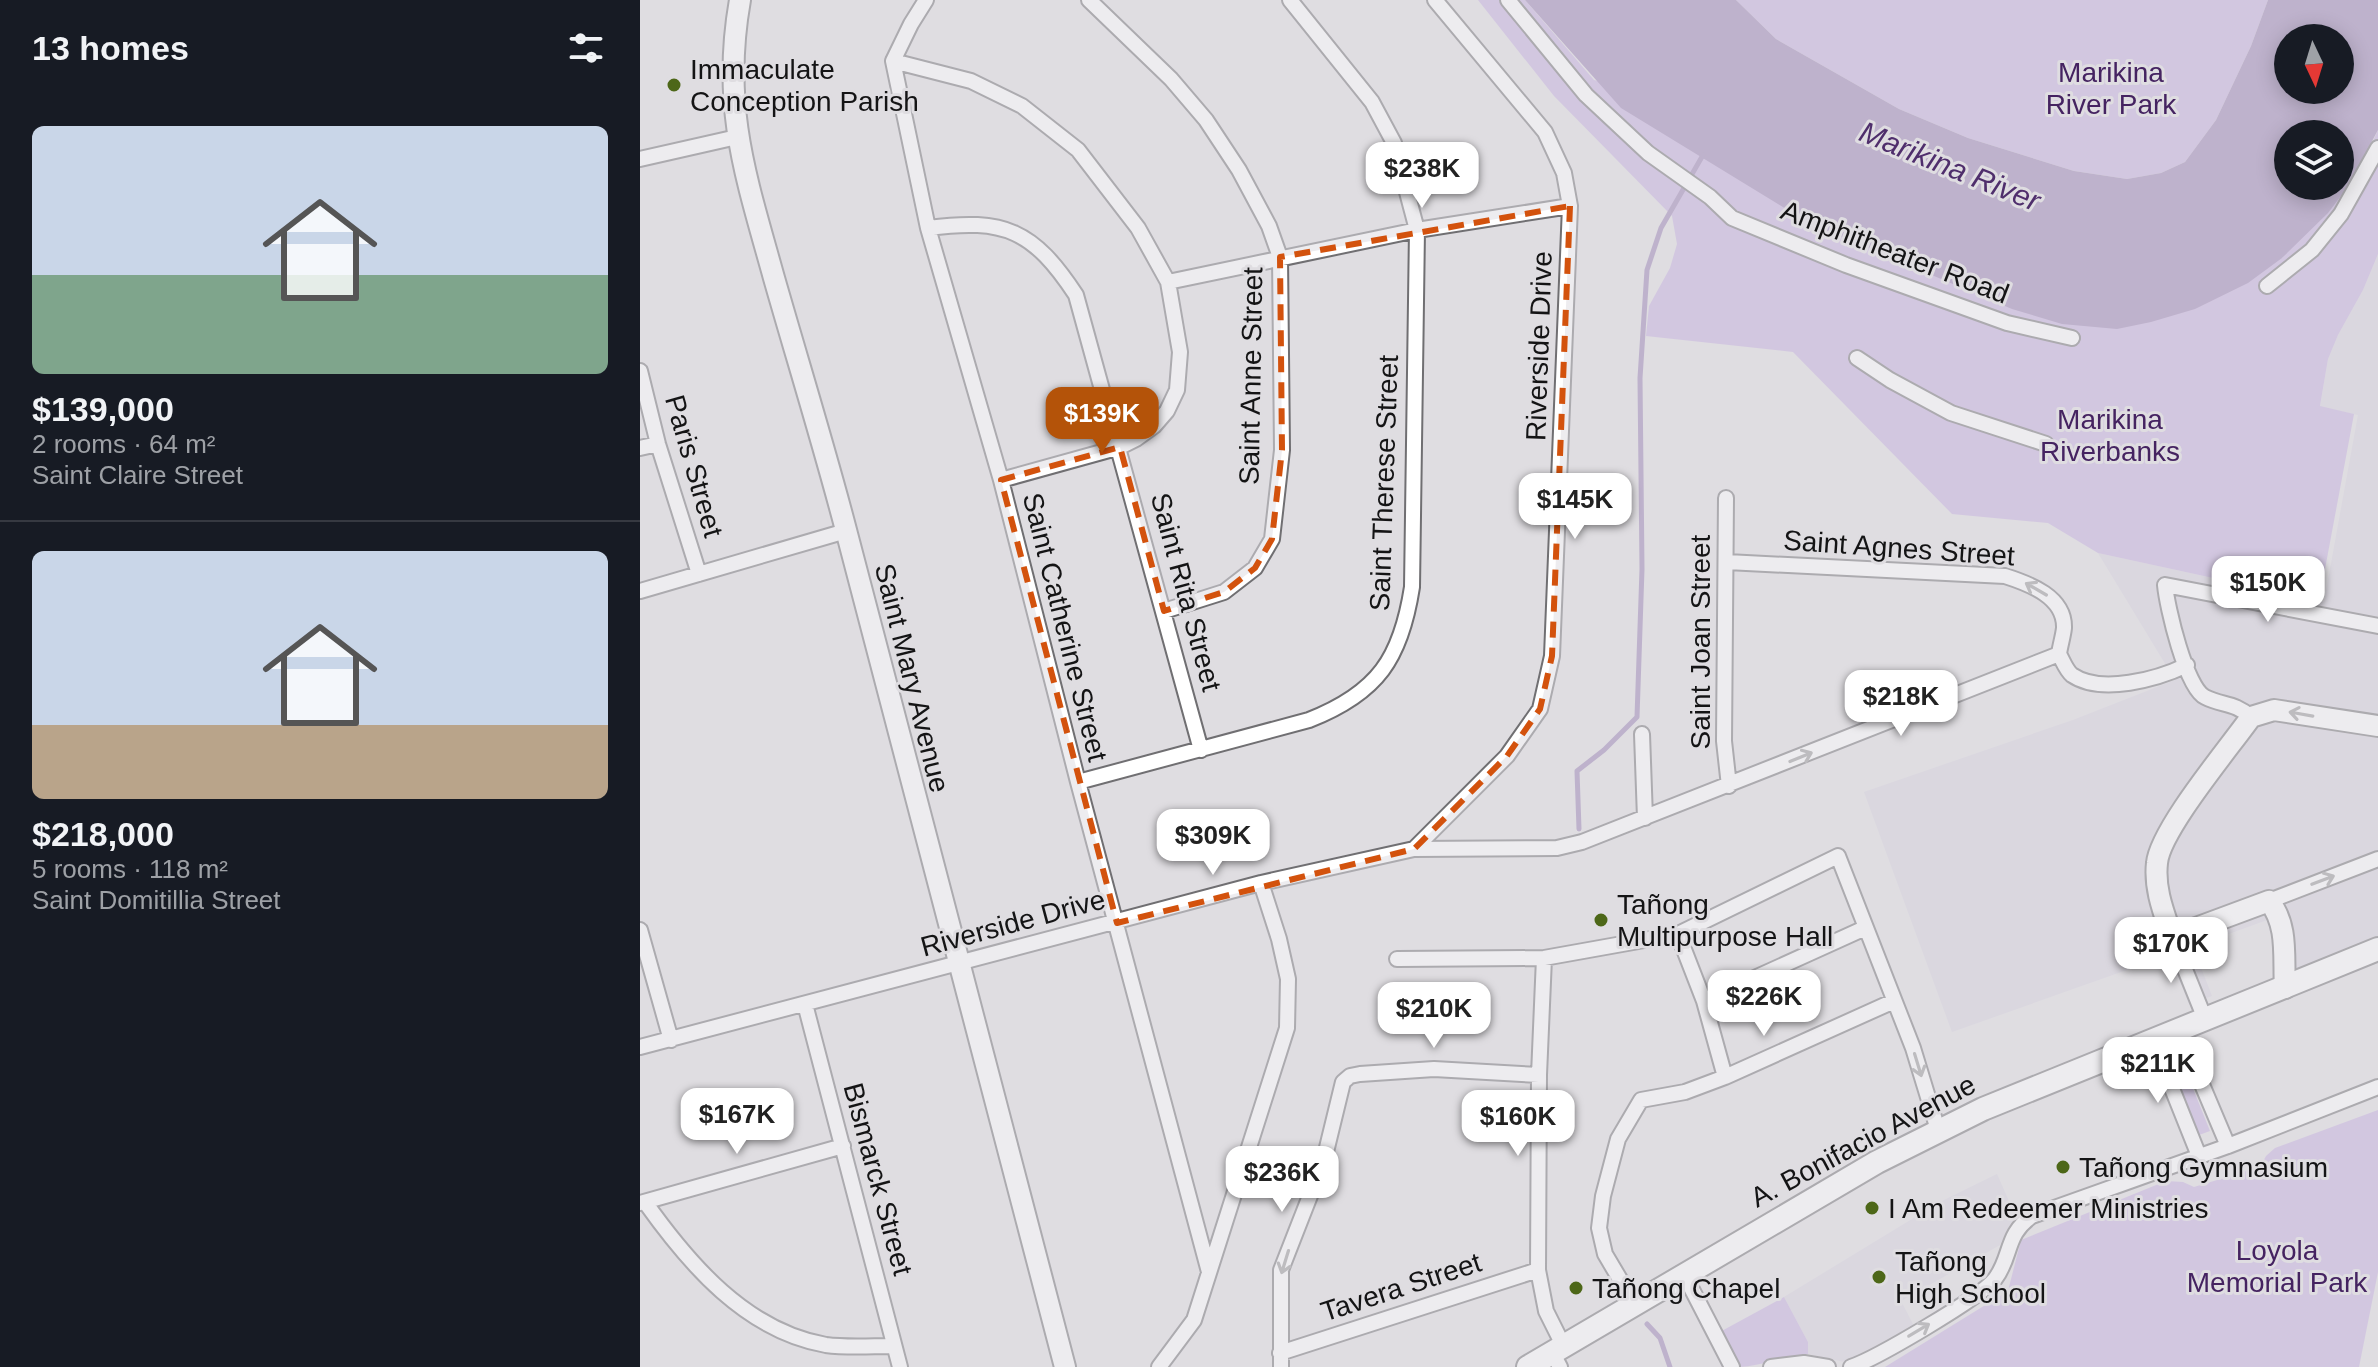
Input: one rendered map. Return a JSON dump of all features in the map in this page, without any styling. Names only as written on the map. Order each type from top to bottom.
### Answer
[{"type":"main road","name":"A. Bonifacio Avenue","points":[[1528,1367],[1558,1355],[1634,1303],[1938,1130],[2378,949]]},
{"type":"street","name":"Saint Mary Avenue","points":[[740,0],[733,72],[737,137],[748,185],[846,531],[956,965],[1065,1367]]},
{"type":"street","points":[[926,0],[893,61],[971,81],[1022,106],[1078,150],[1138,228],[1168,282],[1180,352],[1177,390],[1167,411],[1154,426],[1136,439],[1120,447],[1001,480]]},
{"type":"street","name":"Saint Anne Street","points":[[1089,0],[1171,79],[1206,120],[1247,184],[1269,226],[1280,257],[1282,450],[1272,539],[1255,568],[1224,592],[1164,611]]},
{"type":"street","name":"Saint Therese Street","points":[[1078,782],[1309,720],[1340,708],[1381,673],[1396,650],[1407,620],[1412,587],[1417,230],[1394,143],[1372,102],[1290,0]]},
{"type":"street","name":"Riverside Drive","points":[[640,1047],[1261,883],[1414,849],[1507,756],[1540,709],[1552,656],[1570,206],[1564,173],[1545,132],[1435,0]]},
{"type":"street","name":"Amphitheater Road","points":[[1508,0],[1586,95],[1648,153],[1710,197],[1732,218],[1846,265],[2007,323],[2072,338]]},
{"type":"street","name":"Saint Catherine Street","points":[[893,61],[928,228],[1001,480],[1209,1272]]},
{"type":"street","points":[[640,159],[737,137]]},
{"type":"street","points":[[2267,286],[2312,250],[2341,214],[2378,148]]},
{"type":"street","points":[[1168,282],[1417,230],[1570,206]]},
{"type":"street","name":"Saint Rita Street","points":[[928,228],[983,224],[1002,228],[1039,247],[1055,263],[1076,295],[1201,750]]},
{"type":"street","points":[[1857,358],[1951,413],[2046,444]]},
{"type":"street","name":"Paris Street","points":[[640,371],[658,444],[699,574]]},
{"type":"street","points":[[640,448],[658,444]]},
{"type":"street","name":"Saint Joan Street","points":[[1726,498],[1724,741],[1729,786]]},
{"type":"street","points":[[640,591],[846,531]]},
{"type":"street","name":"Saint Agnes Street","points":[[1727,562],[2005,576],[2037,589],[2058,607],[2064,626],[2059,654]]},
{"type":"street","points":[[2251,717],[2235,705],[2203,697],[2195,687],[2178,644],[2165,585],[2378,626]]},
{"type":"street","points":[[1414,849],[1557,848],[1582,842],[2059,654],[2069,673],[2083,681],[2126,684],[2167,674],[2187,665]]},
{"type":"street","points":[[2205,1019],[2161,907],[2156,877],[2161,844],[2251,717],[2274,710],[2378,726]]},
{"type":"street","points":[[1642,734],[1645,818]]},
{"type":"street","points":[[1397,959],[1544,958],[1678,934],[1838,856],[1913,1048],[1938,1130]]},
{"type":"street","points":[[2172,937],[2378,859]]},
{"type":"street","points":[[1159,1367],[1194,1320],[1287,1028],[1288,979],[1261,883]]},
{"type":"street","points":[[2269,901],[2279,914],[2283,927],[2285,988]]},
{"type":"street","points":[[1704,1001],[1865,928]]},
{"type":"street","points":[[640,930],[671,1040]]},
{"type":"street","points":[[1678,934],[1704,1001],[1725,1077]]},
{"type":"street","points":[[1544,958],[1539,1075],[1538,1270],[1558,1355]]},
{"type":"street","points":[[1634,1303],[1605,1254],[1599,1228],[1603,1196],[1618,1139],[1641,1100],[1685,1092],[1725,1077],[1894,1001]]},
{"type":"street","name":"Bismarck Street","points":[[805,1004],[900,1367]]},
{"type":"street","points":[[2179,1030],[2228,1146]]},
{"type":"street","points":[[2153,1041],[2199,1156]]},
{"type":"street","points":[[1280,1360],[1281,1270],[1324,1160],[1343,1082],[1350,1076],[1360,1074],[1434,1069],[1539,1075]]},
{"type":"street","points":[[1851,1367],[1872,1358],[1985,1289],[2001,1269],[2014,1232],[2032,1216],[2228,1146],[2378,1087]]},
{"type":"street","points":[[843,1146],[643,1202],[714,1287],[778,1330],[826,1345],[894,1346]]},
{"type":"street","name":"Tavera Street","points":[[1280,1360],[1538,1270]]},
{"type":"street","points":[[1684,1274],[1732,1367]]},
{"type":"street","points":[[1771,1367],[1804,1363],[1828,1367]]},
{"type":"highlighted area","points":[[1570,206],[1552,656],[1540,709],[1507,756],[1414,849],[1117,923],[1001,480],[1120,447],[1164,611],[1224,592],[1255,568],[1272,539],[1282,450],[1280,257]]},
{"type":"shaded area","points":[[2378,254],[2378,936],[2284,974],[2289,912],[2193,947],[2212,996],[2189,1004],[2169,955],[1952,1032],[1864,792],[2073,720],[2175,680],[2098,553],[2324,602],[2358,415],[2320,407],[2328,359]]},
{"type":"shaded area","name":"Tañong High School","points":[[1997,1174],[2015,1215],[2000,1245],[1901,1301],[1915,1328],[1849,1363],[1808,1354],[1808,1342],[1784,1297],[1940,1202]]},
{"type":"green space","name":"Marikina Riverbanks","points":[[1478,0],[1525,0],[1594,80],[2282,258],[2329,200],[2354,200],[2354,170],[2367,154],[2378,130],[2378,254],[2328,359],[2320,406],[2354,414],[2319,601],[2098,553],[2048,523],[1952,514],[1793,352],[1646,336],[1649,306],[1670,268],[1677,244],[1672,216],[1554,96]]},
{"type":"green space","name":"Marikina River Park","points":[[1736,0],[2268,0],[2251,46],[2216,120],[2185,162],[2161,173],[2127,179],[2074,171],[1968,138],[1899,109],[1776,39]]},
{"type":"green space","points":[[2182,1061],[2210,1131],[2199,1135],[2172,1066]]},
{"type":"green space","name":"Loyola Memorial Park","points":[[2378,1110],[2378,1272],[2359,1367],[1885,1367],[2008,1291],[2021,1240],[2166,1181],[2183,1182],[2194,1187],[2260,1167],[2275,1148]]},
{"type":"green space","points":[[1784,1297],[1808,1342],[1808,1354],[1736,1367],[1718,1333]]},
{"type":"water","name":"Marikina River","points":[[1525,0],[1736,0],[1776,39],[1899,109],[1968,138],[2074,171],[2127,179],[2161,173],[2185,162],[2216,120],[2251,46],[2268,0],[2378,0],[2378,130],[2354,175],[2354,120],[2274,120],[2274,200],[2338,200],[2282,258],[2248,283],[2195,309],[2117,329],[2062,324],[2012,309],[1809,223],[1621,108]]},
{"type":"waterway","points":[[1579,829],[1577,771],[1604,750],[1637,717],[1642,569],[1640,378],[1647,270],[1661,228],[1703,155]]},
{"type":"waterway","points":[[1647,1324],[1660,1338],[1670,1367]]},
{"type":"place","name":"Immaculate Conception Parish","points":[[674,85]]},
{"type":"place","name":"Tañong Multipurpose Hall","points":[[1601,920]]},
{"type":"place","name":"Tañong Gymnasium","points":[[2063,1167]]},
{"type":"place","name":"I Am Redeemer Ministries","points":[[1872,1208]]},
{"type":"place","name":"Tañong High School","points":[[1879,1277]]},
{"type":"place","name":"Tañong Chapel","points":[[1576,1288]]}]
